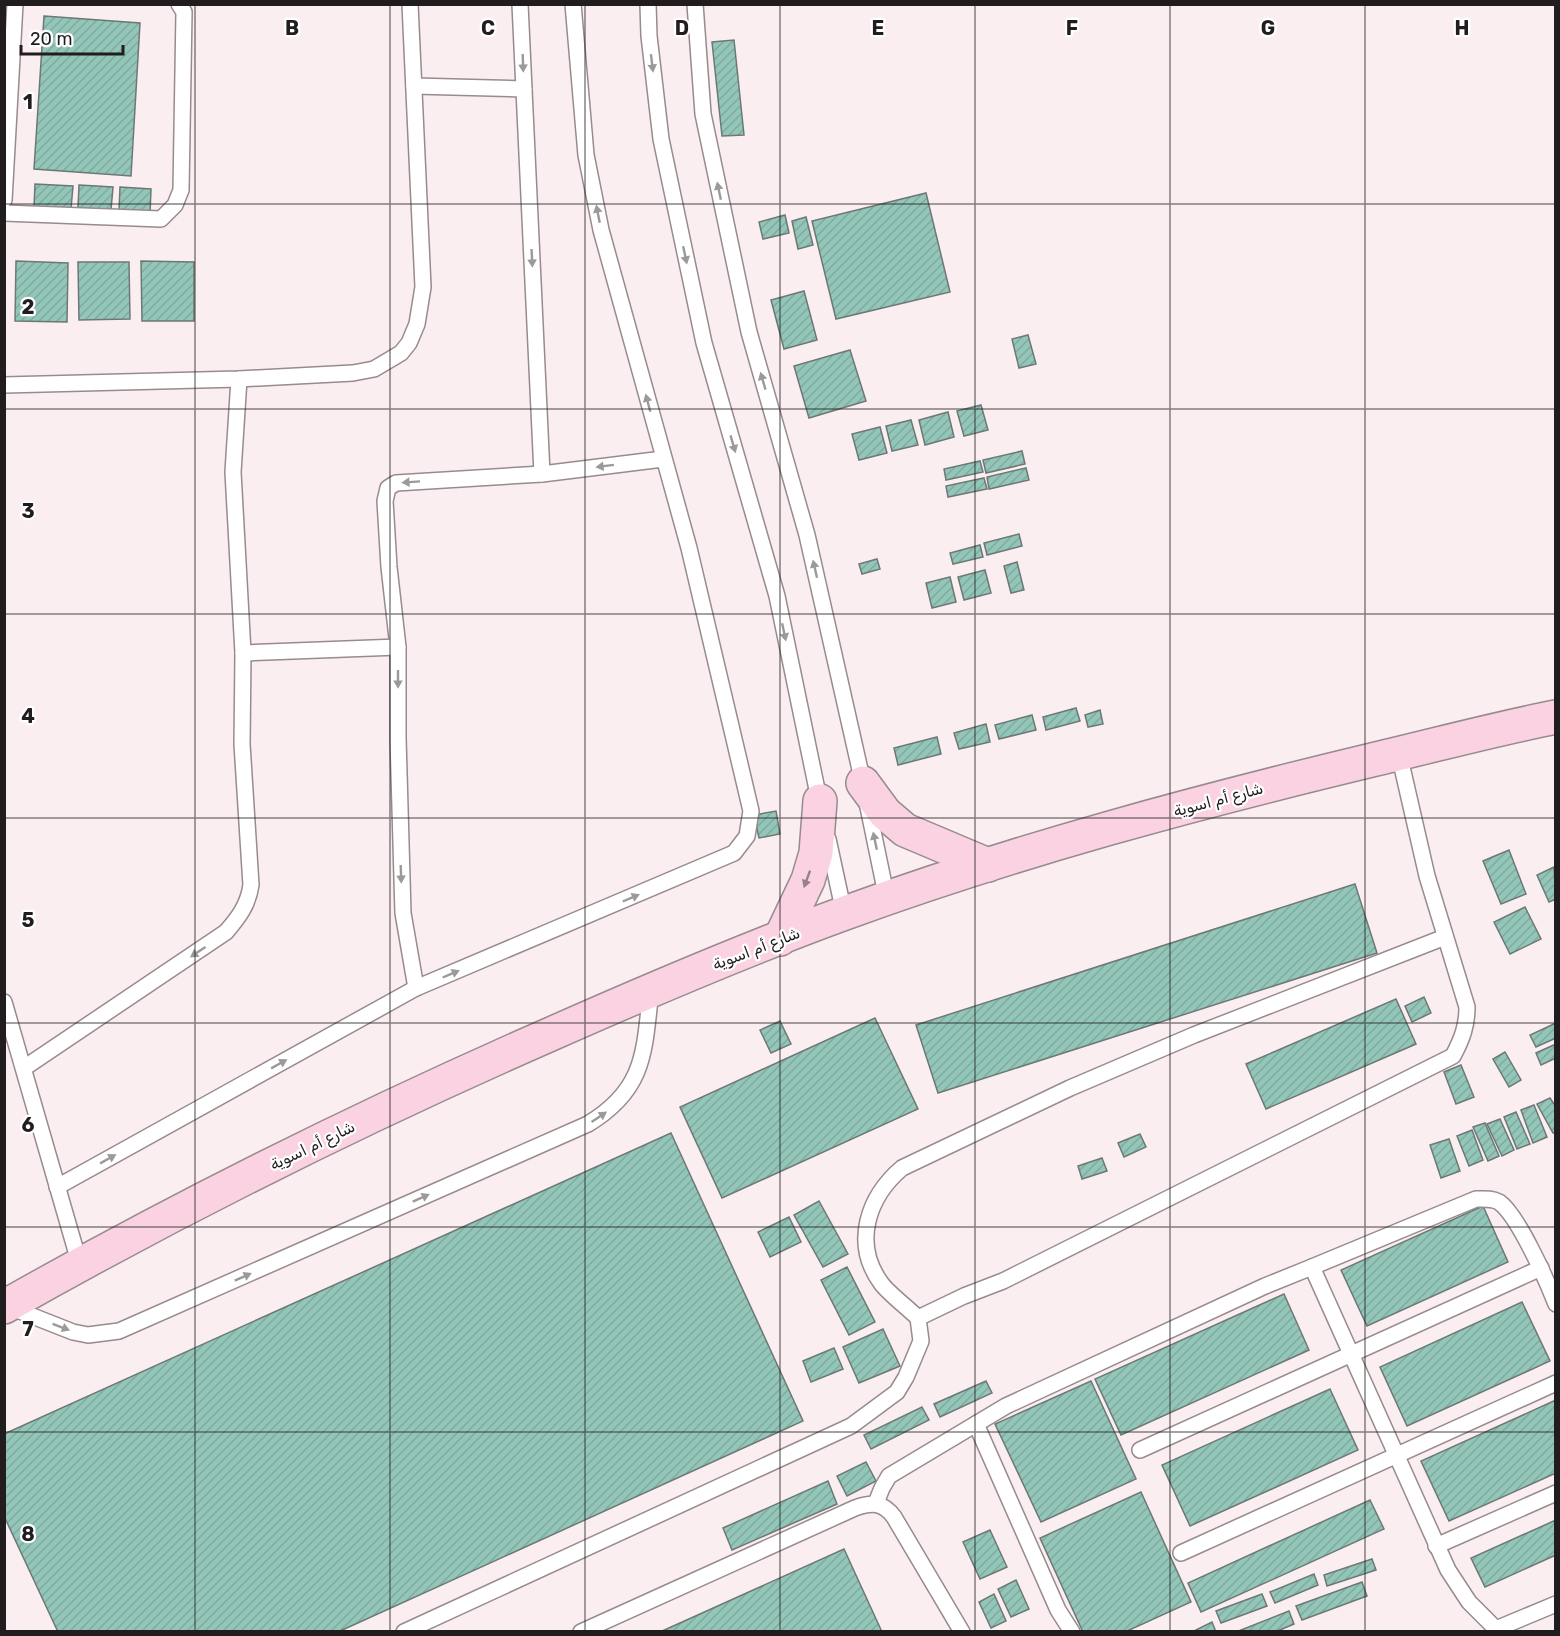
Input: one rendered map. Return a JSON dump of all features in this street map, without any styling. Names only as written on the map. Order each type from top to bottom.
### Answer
[{"type":"street","name":"شارع أم اسوية","points":[[6,1307],[218,1191],[358,1122],[651,990],[844,913],[988,865],[1192,806],[1556,717]]},
{"type":"street","points":[[863,783],[885,813],[905,830],[988,865]]},
{"type":"street","points":[[780,939],[808,880],[816,853],[820,801]]},
{"type":"lane","points":[[4,200],[15,4]]},
{"type":"lane","points":[[4,213],[161,219],[175,205],[181,190],[184,12],[179,4]]},
{"type":"lane","points":[[4,385],[239,379],[353,373],[374,369],[401,352],[409,343],[417,324],[423,287],[411,4]]},
{"type":"lane","points":[[520,4],[542,474]]},
{"type":"lane","points":[[57,1187],[416,988],[734,853],[747,836],[751,812],[688,548],[601,230],[586,155],[573,4]]},
{"type":"lane","points":[[648,4],[649,36],[661,139],[704,343],[777,596],[844,913]]},
{"type":"lane","points":[[695,4],[703,114],[749,332],[807,535],[887,899]]},
{"type":"lane","points":[[414,86],[524,89]]},
{"type":"lane","points":[[24,1068],[226,932],[242,914],[249,900],[251,885],[242,744],[243,652],[233,472],[239,379]]},
{"type":"lane","points":[[416,988],[403,913],[398,647],[388,567],[385,501],[388,488],[396,483],[542,474],[663,459]]},
{"type":"lane","points":[[243,652],[398,647]]},
{"type":"lane","points":[[918,1318],[964,1296],[1004,1281],[1453,1056],[1464,1036],[1467,1007],[1445,937],[1412,814],[1399,754]]},
{"type":"lane","points":[[404,1632],[851,1426],[897,1392],[921,1341],[918,1318],[883,1286],[874,1273],[868,1254],[866,1235],[869,1215],[876,1197],[887,1181],[902,1168],[1070,1088],[1184,1039],[1445,937]]},
{"type":"lane","points":[[6,1307],[81,1334],[104,1335],[119,1331],[588,1124],[619,1101],[631,1085],[644,1048],[651,990]]},
{"type":"lane","points":[[4,1002],[80,1265]]},
{"type":"lane","points":[[876,1503],[889,1476],[1006,1406],[1265,1286],[1476,1199],[1489,1198],[1498,1201],[1507,1210],[1541,1268],[1556,1304]]},
{"type":"lane","points":[[1312,1267],[1436,1546],[1448,1570],[1469,1602],[1493,1630],[1556,1604]]},
{"type":"lane","points":[[1140,1450],[1541,1268]]},
{"type":"lane","points":[[1181,1553],[1395,1454],[1556,1383]]},
{"type":"lane","points":[[976,1424],[1058,1610],[1072,1632]]},
{"type":"lane","points":[[1436,1546],[1556,1493]]},
{"type":"lane","points":[[581,1632],[855,1508],[876,1503],[887,1507],[894,1517],[962,1632]]},
{"type":"building","points":[[44,16],[140,23],[131,176],[34,169]]},
{"type":"building","points":[[734,40],[744,135],[722,136],[712,42]]},
{"type":"building","points":[[35,184],[73,186],[71,209],[34,207]]},
{"type":"building","points":[[79,185],[113,187],[111,210],[78,208]]},
{"type":"building","points":[[120,187],[151,189],[150,214],[119,211]]},
{"type":"building","points":[[926,193],[950,292],[836,319],[812,221]]},
{"type":"building","points":[[785,215],[789,233],[763,239],[759,222]]},
{"type":"building","points":[[806,217],[813,245],[798,249],[792,221]]},
{"type":"building","points":[[16,261],[68,263],[67,322],[15,321]]},
{"type":"building","points":[[141,261],[194,262],[194,321],[142,321]]},
{"type":"building","points":[[78,262],[129,262],[130,319],[79,320]]},
{"type":"building","points":[[804,291],[817,340],[784,349],[771,300]]},
{"type":"building","points":[[1028,335],[1036,364],[1019,368],[1012,339]]},
{"type":"building","points":[[850,350],[866,401],[809,418],[794,366]]},
{"type":"building","points":[[981,405],[988,430],[964,436],[957,411]]},
{"type":"building","points":[[948,412],[954,437],[925,445],[919,420]]},
{"type":"building","points":[[911,420],[918,445],[892,451],[886,426]]},
{"type":"building","points":[[880,427],[887,453],[859,460],[852,434]]},
{"type":"building","points":[[1022,451],[1025,464],[986,473],[983,460]]},
{"type":"building","points":[[980,461],[983,472],[946,480],[944,469]]},
{"type":"building","points":[[1026,468],[1029,480],[989,489],[987,477]]},
{"type":"building","points":[[984,478],[987,489],[948,497],[946,486]]},
{"type":"building","points":[[1019,534],[1022,546],[987,555],[984,543]]},
{"type":"building","points":[[980,545],[983,557],[953,564],[950,553]]},
{"type":"building","points":[[877,559],[880,569],[862,574],[859,564]]},
{"type":"building","points":[[1017,562],[1024,590],[1011,593],[1004,566]]},
{"type":"building","points":[[985,570],[991,593],[964,600],[958,577]]},
{"type":"building","points":[[950,577],[956,602],[932,608],[926,583]]},
{"type":"building","points":[[1076,708],[1080,721],[1046,730],[1043,717]]},
{"type":"building","points":[[1100,710],[1103,724],[1088,727],[1085,715]]},
{"type":"building","points":[[1032,715],[1036,730],[999,739],[995,725]]},
{"type":"building","points":[[986,724],[990,742],[959,749],[954,733]]},
{"type":"building","points":[[937,737],[941,754],[898,765],[894,748]]},
{"type":"building","points":[[776,811],[780,834],[759,838],[754,815]]},
{"type":"building","points":[[1509,850],[1526,894],[1501,904],[1483,861]]},
{"type":"building","points":[[1554,867],[1556,899],[1549,902],[1537,875]]},
{"type":"building","points":[[1355,884],[1377,953],[938,1093],[916,1025]]},
{"type":"building","points":[[1525,907],[1541,939],[1510,954],[1494,922]]},
{"type":"building","points":[[1424,997],[1431,1013],[1412,1022],[1405,1006]]},
{"type":"building","points":[[1396,999],[1416,1044],[1266,1109],[1246,1064]]},
{"type":"building","points":[[875,1018],[918,1109],[722,1198],[680,1107]]},
{"type":"building","points":[[780,1021],[791,1044],[771,1053],[760,1030]]},
{"type":"building","points":[[1556,1023],[1556,1038],[1536,1047],[1530,1035]]},
{"type":"building","points":[[1556,1044],[1556,1058],[1541,1065],[1536,1053]]},
{"type":"building","points":[[1505,1052],[1521,1080],[1509,1087],[1493,1059]]},
{"type":"building","points":[[1461,1065],[1474,1097],[1456,1104],[1444,1072]]},
{"type":"building","points":[[1550,1098],[1556,1107],[1556,1132],[1553,1133],[1537,1104]]},
{"type":"building","points":[[1534,1105],[1547,1137],[1533,1143],[1521,1110]]},
{"type":"building","points":[[1516,1112],[1530,1144],[1517,1149],[1504,1117]]},
{"type":"building","points":[[1500,1119],[1514,1150],[1502,1156],[1487,1124]]},
{"type":"building","points":[[1485,1123],[1499,1156],[1488,1161],[1473,1127]]},
{"type":"building","points":[[1472,1130],[1483,1160],[1469,1166],[1457,1136]]},
{"type":"building","points":[[671,1133],[803,1421],[338,1632],[58,1632],[4,1516],[4,1434]]},
{"type":"building","points":[[1140,1134],[1146,1147],[1124,1157],[1118,1143]]},
{"type":"building","points":[[1449,1139],[1460,1171],[1441,1178],[1430,1145]]},
{"type":"building","points":[[1102,1158],[1107,1171],[1082,1179],[1078,1166]]},
{"type":"building","points":[[819,1201],[848,1254],[823,1267],[794,1215]]},
{"type":"building","points":[[1483,1206],[1508,1262],[1367,1326],[1341,1270]]},
{"type":"building","points":[[789,1217],[801,1242],[770,1257],[758,1232]]},
{"type":"building","points":[[847,1267],[875,1322],[849,1335],[821,1280]]},
{"type":"building","points":[[1284,1294],[1309,1350],[1121,1435],[1095,1379]]},
{"type":"building","points":[[1522,1302],[1550,1361],[1407,1426],[1380,1367]]},
{"type":"building","points":[[883,1329],[900,1366],[859,1383],[843,1347]]},
{"type":"building","points":[[834,1348],[843,1369],[811,1382],[803,1361]]},
{"type":"building","points":[[986,1381],[992,1393],[940,1417],[934,1404]]},
{"type":"building","points":[[1091,1381],[1136,1479],[1041,1522],[995,1424]]},
{"type":"building","points":[[1330,1389],[1358,1450],[1190,1526],[1162,1465]]},
{"type":"building","points":[[1556,1400],[1556,1473],[1449,1521],[1421,1461]]},
{"type":"building","points":[[922,1407],[929,1420],[871,1449],[864,1435]]},
{"type":"building","points":[[866,1462],[876,1481],[847,1496],[837,1476]]},
{"type":"building","points":[[828,1481],[837,1504],[732,1550],[723,1528]]},
{"type":"building","points":[[1141,1492],[1191,1602],[1125,1632],[1083,1632],[1040,1538]]},
{"type":"building","points":[[1370,1500],[1384,1529],[1201,1612],[1188,1583]]},
{"type":"building","points":[[1556,1520],[1556,1555],[1485,1587],[1471,1558]]},
{"type":"building","points":[[990,1530],[1007,1567],[980,1579],[963,1542]]},
{"type":"building","points":[[844,1549],[882,1632],[660,1632]]},
{"type":"building","points":[[1372,1559],[1376,1570],[1327,1586],[1324,1575]]},
{"type":"building","points":[[1314,1574],[1318,1585],[1275,1603],[1270,1592]]},
{"type":"building","points":[[1016,1580],[1029,1609],[1011,1617],[998,1589]]},
{"type":"building","points":[[1362,1582],[1367,1596],[1302,1620],[1296,1606]]},
{"type":"building","points":[[994,1594],[1006,1621],[991,1628],[979,1602]]},
{"type":"building","points":[[1262,1594],[1267,1606],[1221,1623],[1216,1611]]},
{"type":"building","points":[[1289,1611],[1294,1624],[1275,1632],[1236,1632]]},
{"type":"building","points":[[1212,1622],[1216,1632],[1192,1632]]}]
